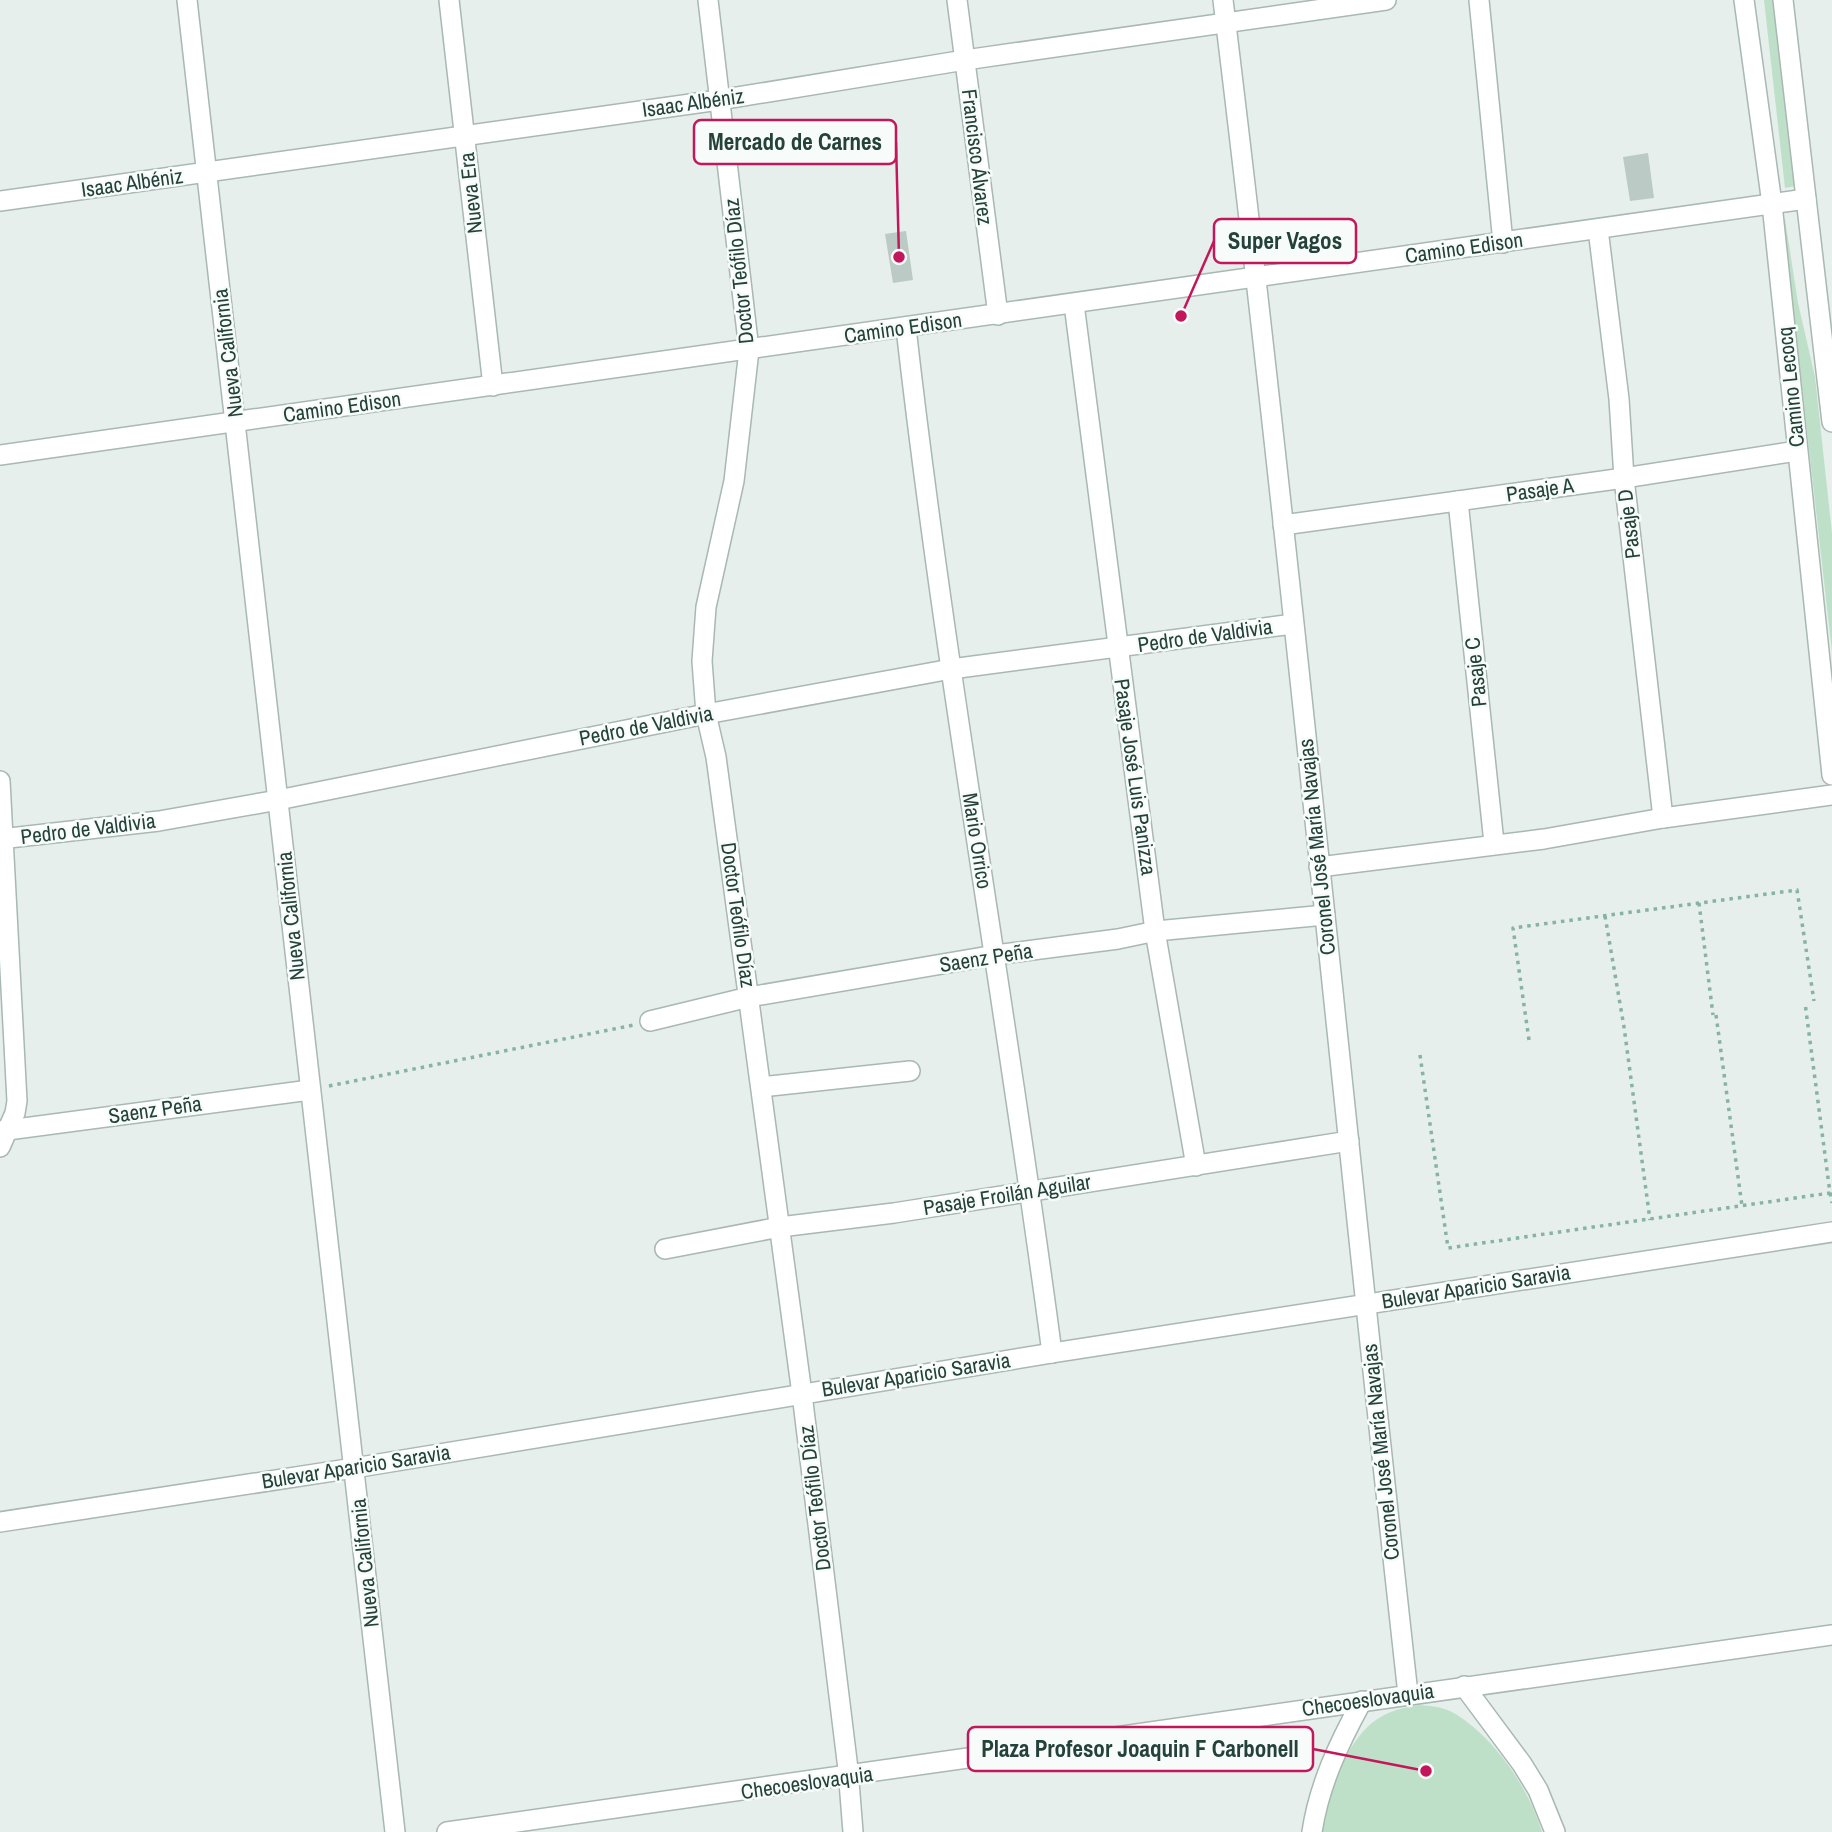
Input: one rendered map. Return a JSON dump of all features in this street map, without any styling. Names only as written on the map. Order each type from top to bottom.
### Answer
[{"type":"street","name":"Nueva California","points":[[187,0],[396,1832]]},
{"type":"street","name":"Nueva Era","points":[[449,0],[493,386]]},
{"type":"street","name":"Doctor Teófilo Díaz","points":[[708,0],[749,350],[734,481],[706,607],[702,661],[706,714],[716,757],[803,1394],[853,1832]]},
{"type":"street","name":"Francisco Álvarez","points":[[957,0],[998,315]]},
{"type":"street","name":"Coronel José María Navajas","points":[[1223,0],[1257,278],[1364,1304],[1408,1694]]},
{"type":"street","name":"Isaac Albéniz","points":[[0,201],[719,100],[965,60],[1386,0]]},
{"type":"street","points":[[1479,0],[1503,243]]},
{"type":"street","name":"Camino Lecocq","points":[[1744,0],[1772,204],[1832,775]]},
{"type":"street","name":"Camino Lecocq","points":[[1783,0],[1832,422]]},
{"type":"street","name":"Camino Edison","points":[[0,455],[1806,199]]},
{"type":"street","name":"Pasaje D","points":[[1598,229],[1619,399],[1624,478],[1663,818]]},
{"type":"street","name":"Pasaje José Luis Panizza","points":[[1074,304],[1156,931],[1196,1166]]},
{"type":"street","name":"Mario Orrico","points":[[906,328],[919,444],[951,669],[1031,1192],[1052,1353]]},
{"type":"street","name":"Pasaje A","points":[[1283,525],[1797,451]]},
{"type":"street","name":"Pasaje C","points":[[1458,501],[1494,843]]},
{"type":"street","name":"Pedro de Valdivia","points":[[2,839],[159,821],[278,800],[706,714],[951,669],[1293,624]]},
{"type":"street","points":[[0,781],[17,1101],[3,1136]]},
{"type":"street","points":[[1319,867],[1494,843],[1544,839],[1663,818],[1832,795]]},
{"type":"street","name":"Saenz Peña","points":[[650,1021],[749,997],[995,955],[1118,939],[1156,931],[1325,915]]},
{"type":"street","points":[[761,1087],[910,1071]]},
{"type":"street","name":"Saenz Peña","points":[[3,1136],[310,1090]]},
{"type":"street","name":"Pasaje Froilán Aguilar","points":[[664,1249],[780,1227],[894,1213],[1349,1141]]},
{"type":"street","name":"Bulevar Aparicio Saravia","points":[[0,1522],[354,1468],[1052,1353],[1832,1232]]},
{"type":"street","name":"Checoeslovaquia","points":[[447,1832],[847,1778],[1408,1694],[1832,1635]]},
{"type":"street","points":[[1464,1686],[1522,1764],[1538,1790],[1555,1832]]},
{"type":"street","points":[[1312,1832],[1315,1810],[1338,1746],[1362,1701]]},
{"type":"path","points":[[1529,1040],[1513,928],[1797,890],[1814,1001]]},
{"type":"path","points":[[1699,903],[1742,1206]]},
{"type":"path","points":[[1605,916],[1624,1027],[1650,1220]]},
{"type":"path","points":[[1805,1003],[1832,1203]]},
{"type":"path","points":[[310,1090],[650,1021]]},
{"type":"path","points":[[1420,1055],[1448,1248],[1830,1194]]},
{"type":"green space","points":[[1764,0],[1776,0],[1796,186],[1785,188]]},
{"type":"green space","points":[[1783,219],[1815,377],[1832,533],[1832,652]]},
{"type":"green space","points":[[1420,1705],[1452,1712],[1482,1734],[1519,1781],[1542,1832],[1322,1832],[1333,1786],[1357,1739],[1384,1715]]},
{"type":"building","points":[[1648,153],[1654,198],[1630,201],[1623,157]]},
{"type":"building","points":[[906,231],[913,280],[893,283],[885,234]]},
{"type":"place","name":"Mercado de Carnes","points":[[899,257]]},
{"type":"place","name":"Super Vagos","points":[[1181,316]]},
{"type":"place","name":"Plaza Profesor Joaquin F Carbonell","points":[[1426,1771]]}]
